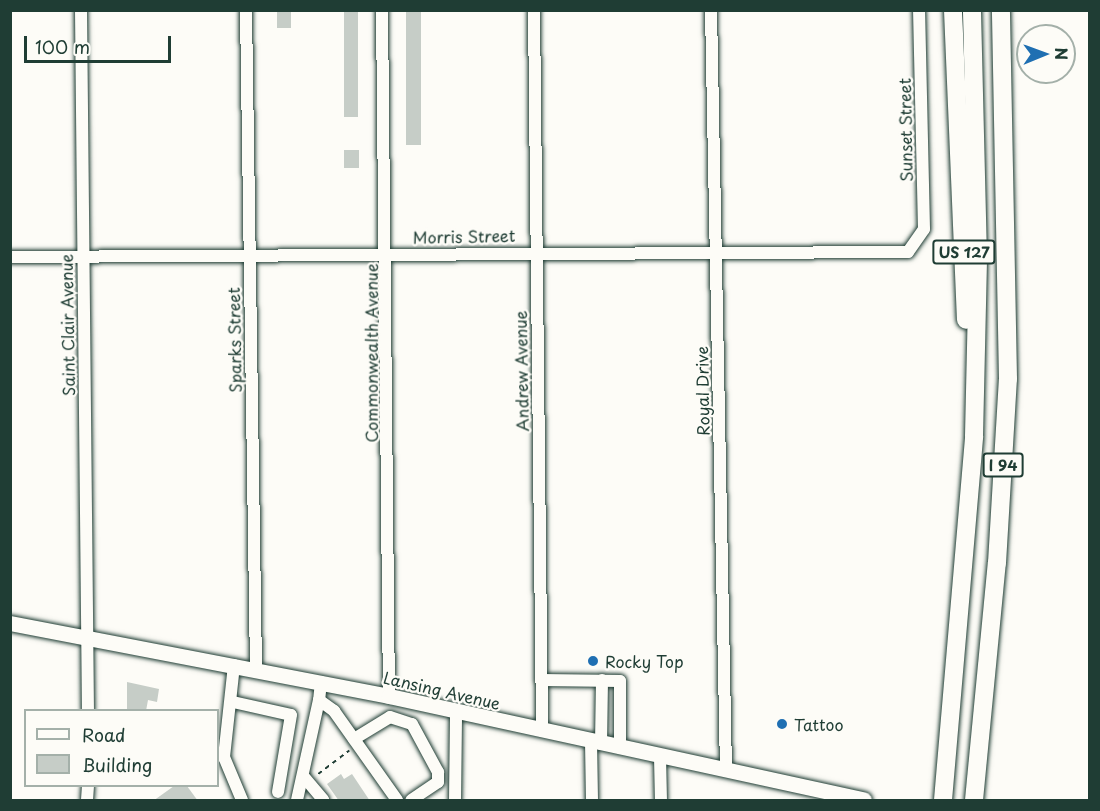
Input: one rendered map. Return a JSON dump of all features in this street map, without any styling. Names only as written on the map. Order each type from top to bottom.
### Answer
[{"type":"highway","name":"US 127","points":[[953,10],[971,493]]},
{"type":"highway","name":"I 94","points":[[943,801],[971,493],[978,258],[972,10]]},
{"type":"highway","name":"I 94","points":[[974,801],[1005,436],[1007,129],[1001,10]]},
{"type":"highway","points":[[1007,129],[1009,10]]},
{"type":"main road","name":"Lansing Avenue","points":[[10,623],[389,696],[864,801]]},
{"type":"street","name":"Saint Clair Avenue","points":[[81,10],[88,709]]},
{"type":"street","name":"Sparks Street","points":[[246,10],[256,669]]},
{"type":"street","name":"Commonwealth Avenue","points":[[382,10],[387,254],[389,696]]},
{"type":"street","name":"Andrew Avenue","points":[[534,10],[542,731]]},
{"type":"street","name":"Royal Drive","points":[[711,10],[726,771]]},
{"type":"street","name":"Sunset Street","points":[[916,246],[924,230],[919,10]]},
{"type":"street","name":"Morris Street","points":[[10,257],[716,249],[903,253],[916,246]]},
{"type":"street","points":[[234,665],[233,702],[224,758],[243,801]]},
{"type":"street","points":[[542,680],[620,681],[620,748]]},
{"type":"street","points":[[592,801],[602,681]]},
{"type":"street","points":[[297,801],[310,777],[321,682]]},
{"type":"street","points":[[319,700],[397,801]]},
{"type":"street","points":[[408,722],[410,701]]},
{"type":"street","points":[[233,702],[291,715],[278,792]]},
{"type":"street","points":[[455,801],[456,712]]},
{"type":"street","points":[[352,745],[390,717],[408,722],[437,761],[438,772],[438,782],[411,801]]},
{"type":"street","points":[[660,757],[661,801]]},
{"type":"street","points":[[310,777],[323,801]]},
{"type":"path","points":[[310,777],[352,745]]},
{"type":"building","points":[[277,10],[291,10],[291,28],[277,28]]},
{"type":"building","points":[[344,10],[358,10],[358,117],[344,117]]},
{"type":"building","points":[[406,10],[421,10],[421,145],[406,145]]},
{"type":"building","points":[[344,150],[359,150],[359,168],[344,168]]},
{"type":"building","points":[[127,682],[159,689],[157,702],[148,700],[146,709],[127,709]]},
{"type":"building","points":[[341,774],[344,779],[352,774],[370,801],[339,801],[327,784]]},
{"type":"building","points":[[173,787],[188,787],[198,801],[153,801]]},
{"type":"place","name":"Rocky Top","points":[[593,661]]},
{"type":"place","name":"Tattoo","points":[[782,724]]}]
